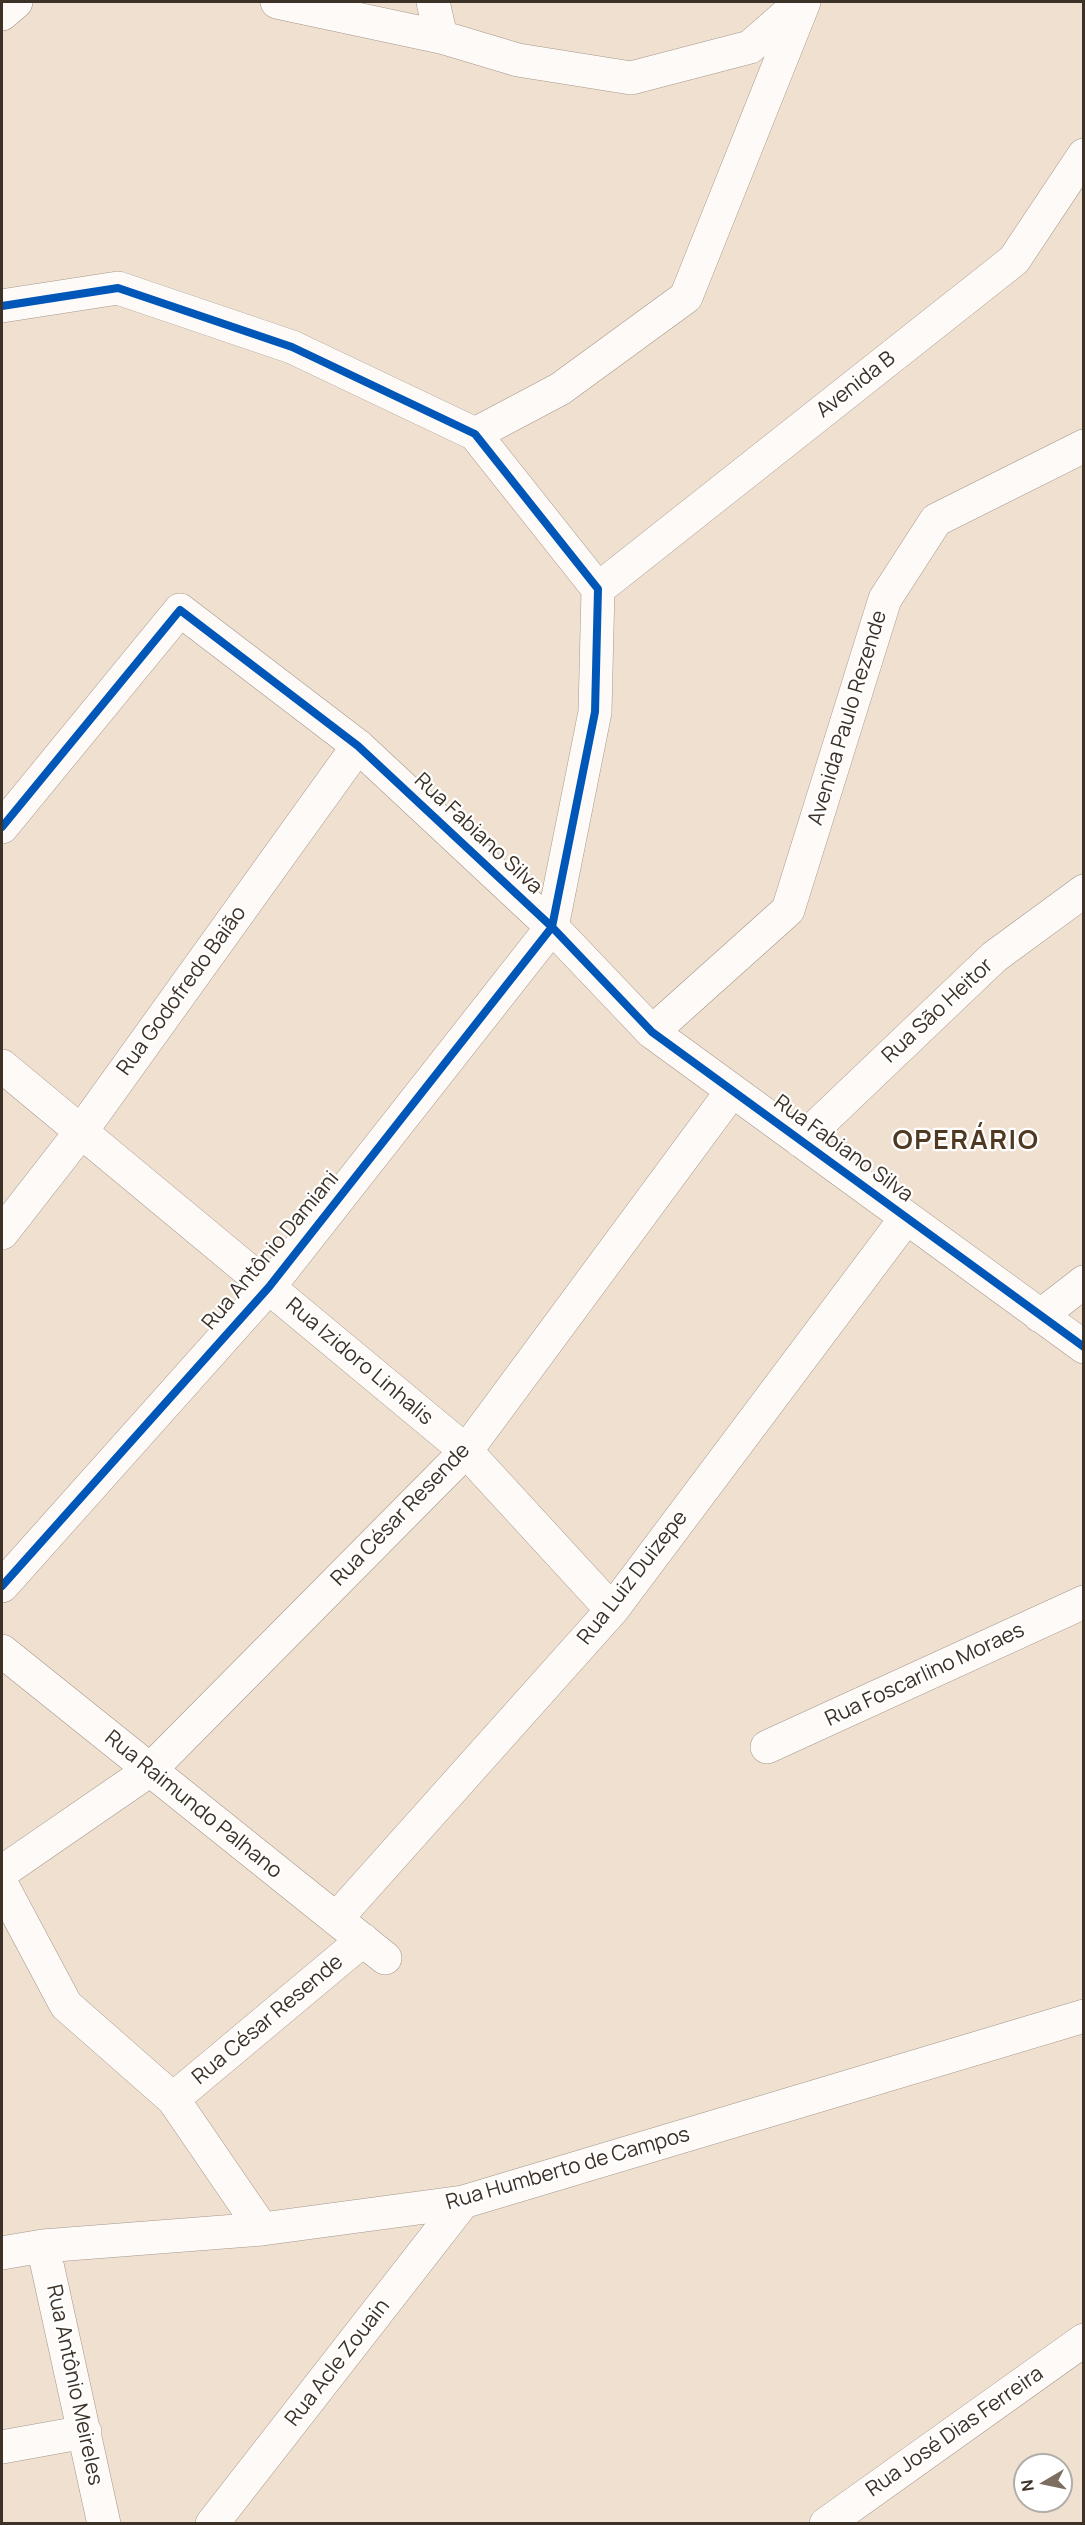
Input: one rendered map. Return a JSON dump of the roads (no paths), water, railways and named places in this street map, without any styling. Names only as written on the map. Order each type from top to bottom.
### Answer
[{"type":"street","points":[[2,14],[16,2]]},
{"type":"street","points":[[277,2],[441,37],[518,60],[631,78],[750,47],[803,2]]},
{"type":"street","points":[[433,2],[441,37]]},
{"type":"street","points":[[475,434],[560,389],[686,297],[803,2]]},
{"type":"street","name":"Avenida B","points":[[598,589],[1014,260],[1083,155]]},
{"type":"street","points":[[2,306],[118,288],[292,347],[475,434],[598,589],[596,712],[552,927]]},
{"type":"street","name":"Avenida Paulo Rezende","points":[[652,1032],[788,910],[885,599],[936,520],[1083,446]]},
{"type":"street","name":"Rua Fabiano Silva","points":[[2,827],[180,610],[358,746],[552,927],[652,1032],[1083,1347]]},
{"type":"street","name":"Rua Godofredo Baião","points":[[2,1233],[80,1133],[358,746]]},
{"type":"street","name":"Rua São Heitor","points":[[801,1141],[994,957],[1083,891]]},
{"type":"street","name":"Rua Antônio Damiani","points":[[2,1586],[269,1287],[552,927]]},
{"type":"street","name":"Rua Izidoro Linhalis","points":[[2,1066],[466,1451],[612,1610]]},
{"type":"street","name":"Rua César Resende","points":[[2,1872],[150,1770],[466,1451],[732,1091]]},
{"type":"street","name":"Rua Luiz Duizepe","points":[[336,1919],[612,1610],[906,1218]]},
{"type":"street","points":[[1040,1316],[1083,1282]]},
{"type":"street","name":"Rua Foscarlino Moraes","points":[[767,1747],[1083,1602]]},
{"type":"street","name":"Rua Raimundo Palhano","points":[[2,1652],[374,1949]]},
{"type":"street","points":[[2,1885],[66,2005],[173,2099],[262,2229]]},
{"type":"street","name":"Rua César Resende","points":[[173,2099],[374,1949]]},
{"type":"street","name":"Rua Humberto de Campos","points":[[2,2253],[43,2246],[262,2229],[463,2202],[1083,2016]]},
{"type":"street","name":"Rua Acle Zouain","points":[[212,2523],[463,2202]]},
{"type":"street","name":"Rua Antônio Meireles","points":[[43,2246],[104,2523]]},
{"type":"street","name":"Rua José Dias Ferreira","points":[[826,2523],[1083,2340]]},
{"type":"street","points":[[2,2446],[85,2432]]},
{"type":"district","name":"OPERÁRIO","points":[[966,1141]]}]
